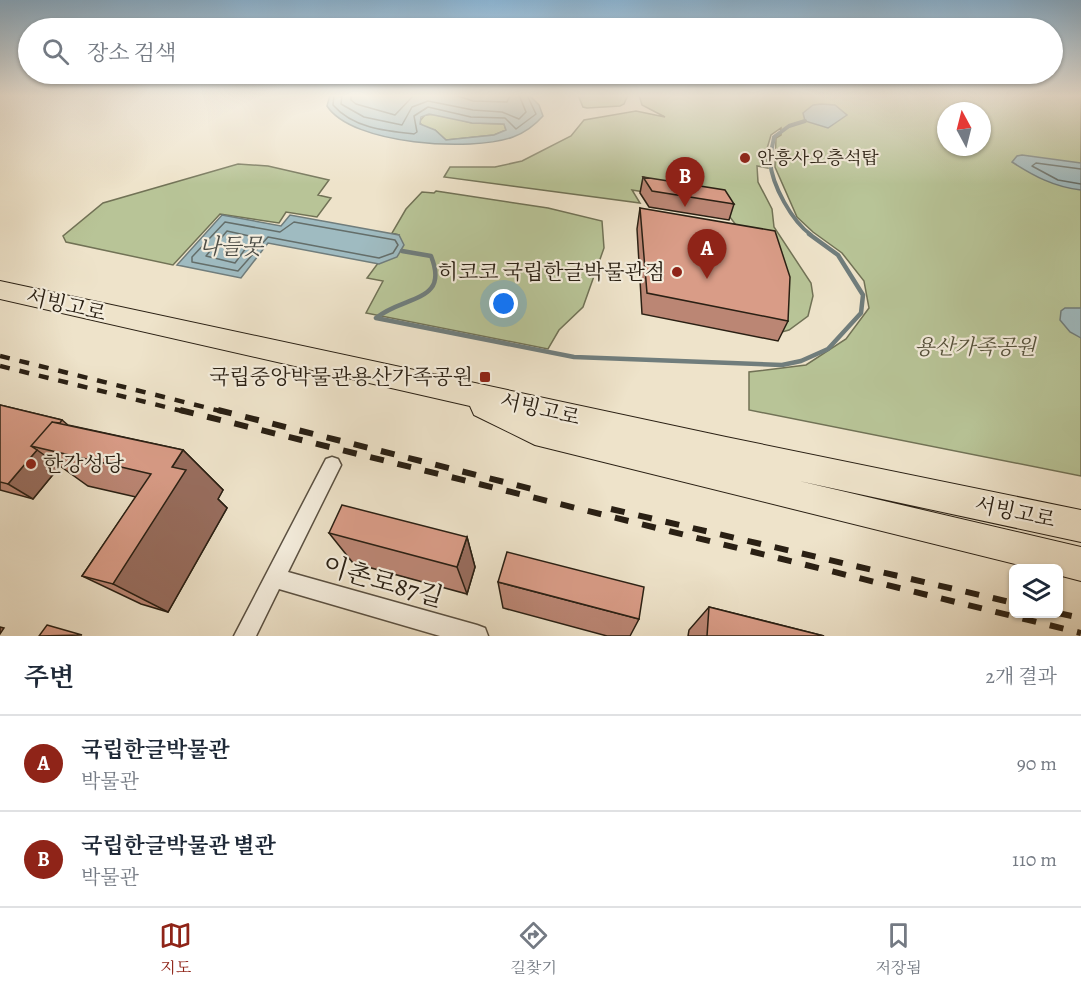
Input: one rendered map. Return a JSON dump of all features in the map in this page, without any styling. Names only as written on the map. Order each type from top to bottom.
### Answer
[{"type":"main road","name":"서빙고로","points":[[0,290],[1081,526]]},
{"type":"main road","points":[[455,390],[534,432],[1081,564]]},
{"type":"street","points":[[245,636],[332,465]]},
{"type":"street","name":"이촌로87길","points":[[274,578],[477,636]]},
{"type":"green space","points":[[422,125],[504,125],[506,130],[494,135],[446,140],[435,130],[425,128]]},
{"type":"green space","name":"용산가족공원","points":[[580,125],[937,125],[937,156],[991,156],[991,125],[1081,125],[1081,476],[749,410],[749,372],[806,365],[846,339],[869,308],[864,281],[842,253],[797,217],[775,167],[776,138],[781,135],[781,128],[771,135],[766,152],[768,168],[757,166],[758,182],[772,209],[774,227],[811,283],[813,296],[808,316],[789,330],[778,333],[780,298],[739,229],[720,204],[632,190],[640,203],[444,177],[450,167],[495,167],[522,161],[571,136]]},
{"type":"green space","points":[[238,164],[268,166],[329,180],[318,195],[331,198],[317,217],[286,212],[279,223],[220,214],[173,265],[66,242],[63,236],[103,203]]},
{"type":"green space","points":[[436,191],[548,208],[602,221],[604,248],[583,307],[559,330],[548,349],[366,313],[383,281],[367,278],[399,235],[392,233],[406,209],[422,192],[434,193]]},
{"type":"water","points":[[352,125],[422,125],[435,130],[446,140],[494,135],[506,130],[504,125],[534,125],[513,137],[494,142],[470,144],[414,142],[386,137]]},
{"type":"water","points":[[817,125],[833,125],[828,128]]},
{"type":"water","points":[[1017,156],[1081,163],[1081,190],[1045,180],[1012,162]]},
{"type":"water","name":"나들못","points":[[222,215],[281,226],[290,215],[399,235],[404,245],[397,257],[379,264],[268,243],[241,278],[177,265]]},
{"type":"water","points":[[1065,308],[1081,308],[1081,338],[1070,332],[1060,320],[1061,311]]},
{"type":"building","points":[[643,177],[725,190],[734,204],[652,191]]},
{"type":"building","points":[[640,208],[775,231],[790,277],[788,321],[647,293]]},
{"type":"building","points":[[0,405],[62,420],[60,423],[52,422],[31,446],[37,450],[8,484],[0,482]]},
{"type":"building","points":[[52,422],[183,450],[172,467],[186,470],[113,584],[82,576],[151,474],[31,446]]},
{"type":"building","points":[[342,505],[467,537],[457,567],[329,533]]},
{"type":"building","points":[[507,552],[644,587],[639,619],[498,582]]},
{"type":"building","points":[[709,607],[824,636],[707,636]]},
{"type":"building","points":[[47,625],[82,635],[39,636]]},
{"type":"waterway","points":[[793,125],[774,137],[770,161],[784,202],[797,221],[811,235]]},
{"type":"waterway","points":[[402,251],[431,256],[435,271],[434,282],[421,296],[376,318],[574,357],[782,365],[801,361],[828,349],[861,313],[863,295],[838,255],[809,234]]},
{"type":"railway","points":[[0,356],[224,412]]},
{"type":"railway","points":[[0,366],[186,412]]},
{"type":"railway","points":[[180,410],[1081,633]]},
{"type":"railway","points":[[218,410],[532,489]]},
{"type":"railway","points":[[611,509],[1009,602]]},
{"type":"railway","points":[[1063,614],[1081,618]]},
{"type":"place","name":"안흥사오층석탑","points":[[745,158]]},
{"type":"place","name":"국립한글박물관 별관","points":[[685,207]]},
{"type":"place","name":"히코코 국립한글박물관점","points":[[677,272]]},
{"type":"place","name":"국립한글박물관","points":[[707,279]]},
{"type":"place","name":"국립중앙박물관용산가족공원","points":[[485,377]]},
{"type":"place","name":"한강성당","points":[[31,464]]}]
